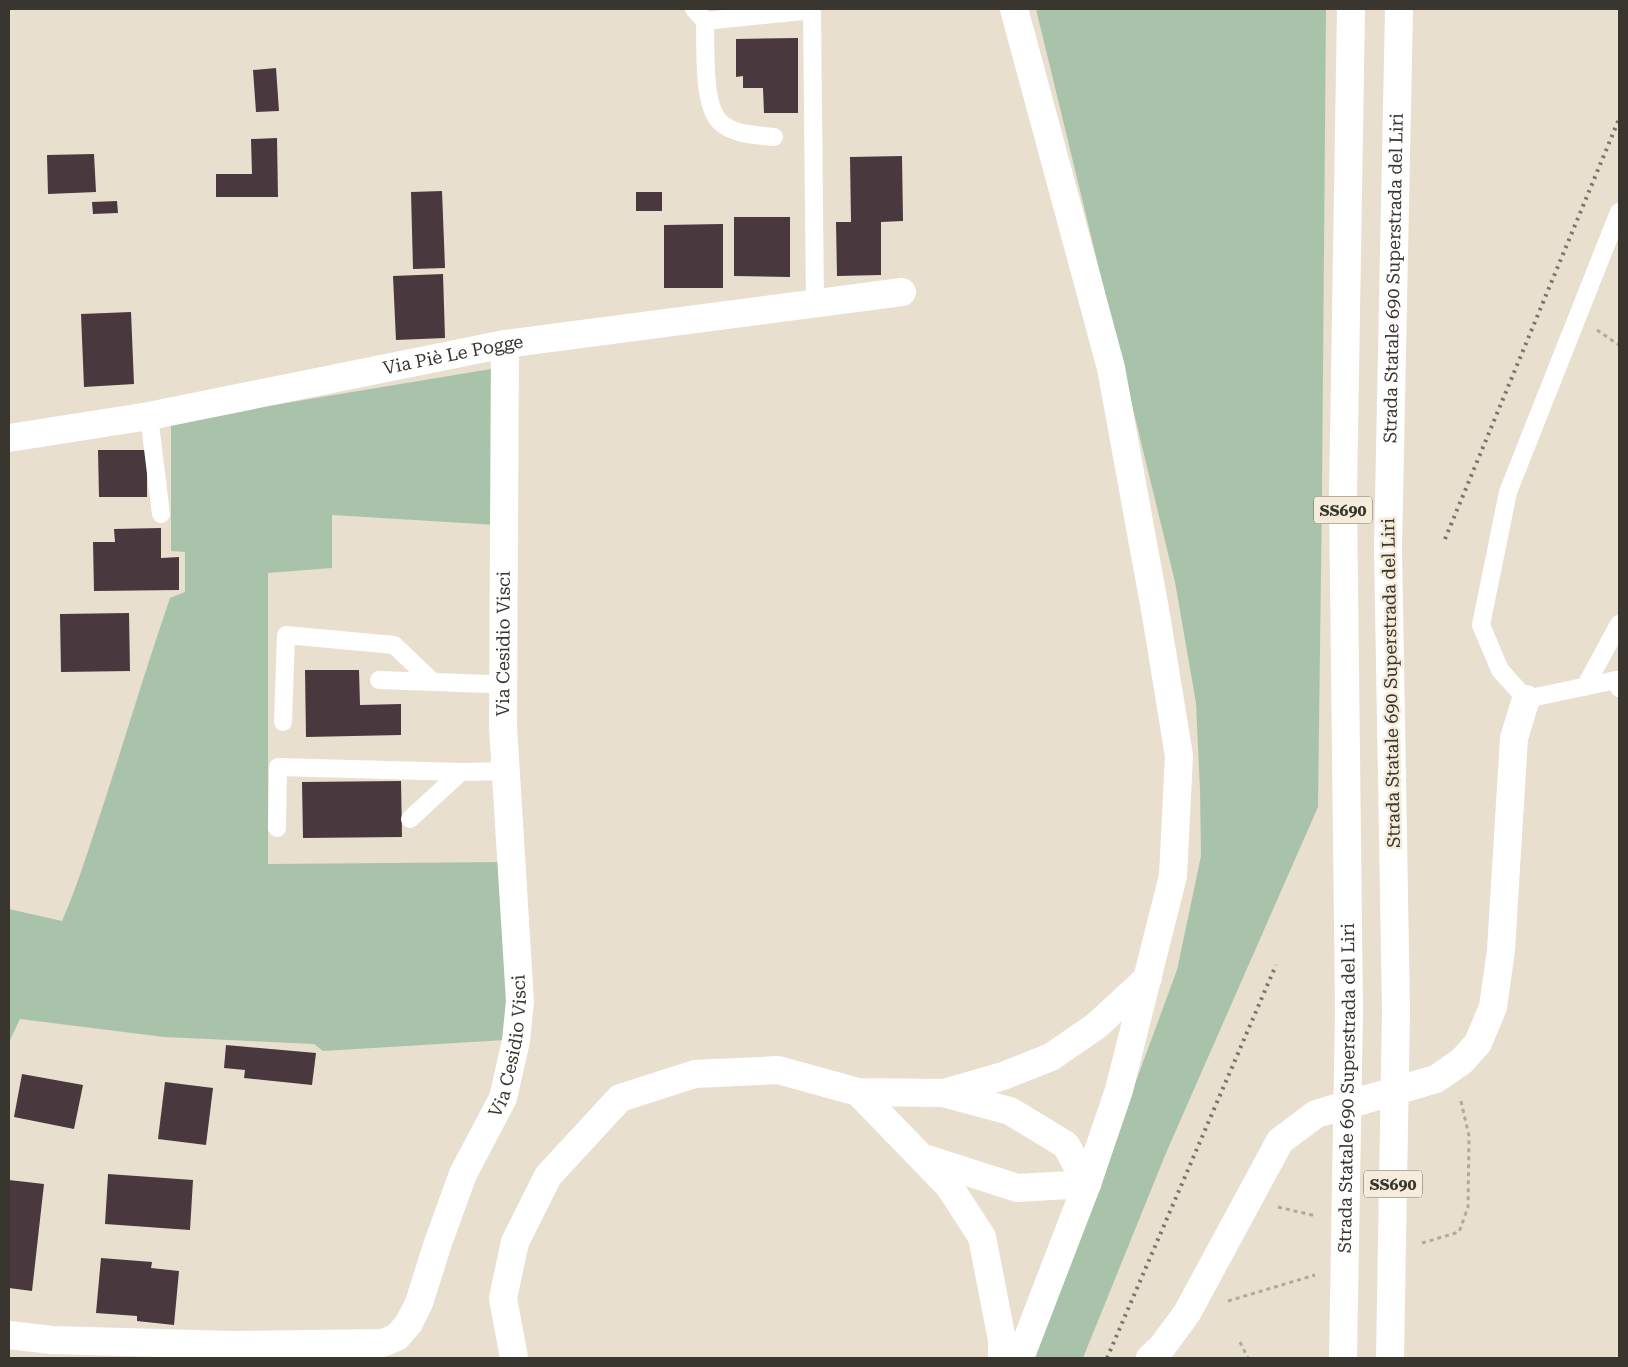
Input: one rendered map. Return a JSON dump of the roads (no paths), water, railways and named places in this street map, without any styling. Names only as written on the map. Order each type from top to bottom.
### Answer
[{"type":"main road","points":[[1014,9],[1112,368],[1179,756],[1173,876],[1119,1090],[1087,1184],[1020,1358]]},
{"type":"main road","name":"Strada Statale 690 Superstrada del Liri","points":[[1344,1358],[1349,1011],[1342,497],[1351,9]]},
{"type":"main road","name":"Strada Statale 690 Superstrada del Liri","points":[[1390,1358],[1396,1011],[1388,548],[1399,9]]},
{"type":"main road","name":"Via Piè Le Pogge","points":[[9,438],[149,416],[505,344],[902,292]]},
{"type":"main road","name":"Via Cesidio Visci","points":[[9,1335],[52,1340],[232,1345],[364,1344],[383,1343],[397,1337],[409,1323],[419,1303],[463,1174],[503,1098],[516,1041],[520,1001],[503,727],[505,344]]},
{"type":"main road","points":[[1150,1358],[1162,1347],[1186,1313],[1280,1140],[1316,1114],[1436,1080],[1462,1061],[1478,1043],[1493,1007],[1502,950],[1514,738],[1526,699]]},
{"type":"main road","points":[[943,1093],[1003,1076],[1051,1056],[1096,1026],[1148,978]]},
{"type":"main road","points":[[514,1358],[503,1298],[515,1242],[548,1176],[620,1098],[695,1074],[778,1070],[858,1092],[943,1093],[1010,1110],[1066,1145],[1087,1184]]},
{"type":"main road","points":[[858,1092],[949,1186],[982,1237],[1002,1340],[1002,1358]]},
{"type":"main road","points":[[921,1157],[1017,1188],[1087,1184]]},
{"type":"lane","points":[[774,137],[738,132],[720,122],[714,114],[708,96],[699,15],[812,10],[815,304]]},
{"type":"lane","points":[[1618,683],[1585,687],[1526,699],[1500,670],[1482,625],[1508,492],[1619,212]]},
{"type":"lane","points":[[149,416],[162,514]]},
{"type":"lane","points":[[1585,687],[1619,624]]},
{"type":"lane","points":[[283,722],[286,635],[394,646],[433,682]]},
{"type":"lane","points":[[379,680],[489,684],[503,682]]},
{"type":"lane","points":[[277,828],[278,767],[462,772],[506,771]]},
{"type":"lane","points":[[410,819],[462,772]]},
{"type":"railway","points":[[1445,539],[1619,119]]},
{"type":"railway","points":[[1107,1358],[1276,965]]}]
